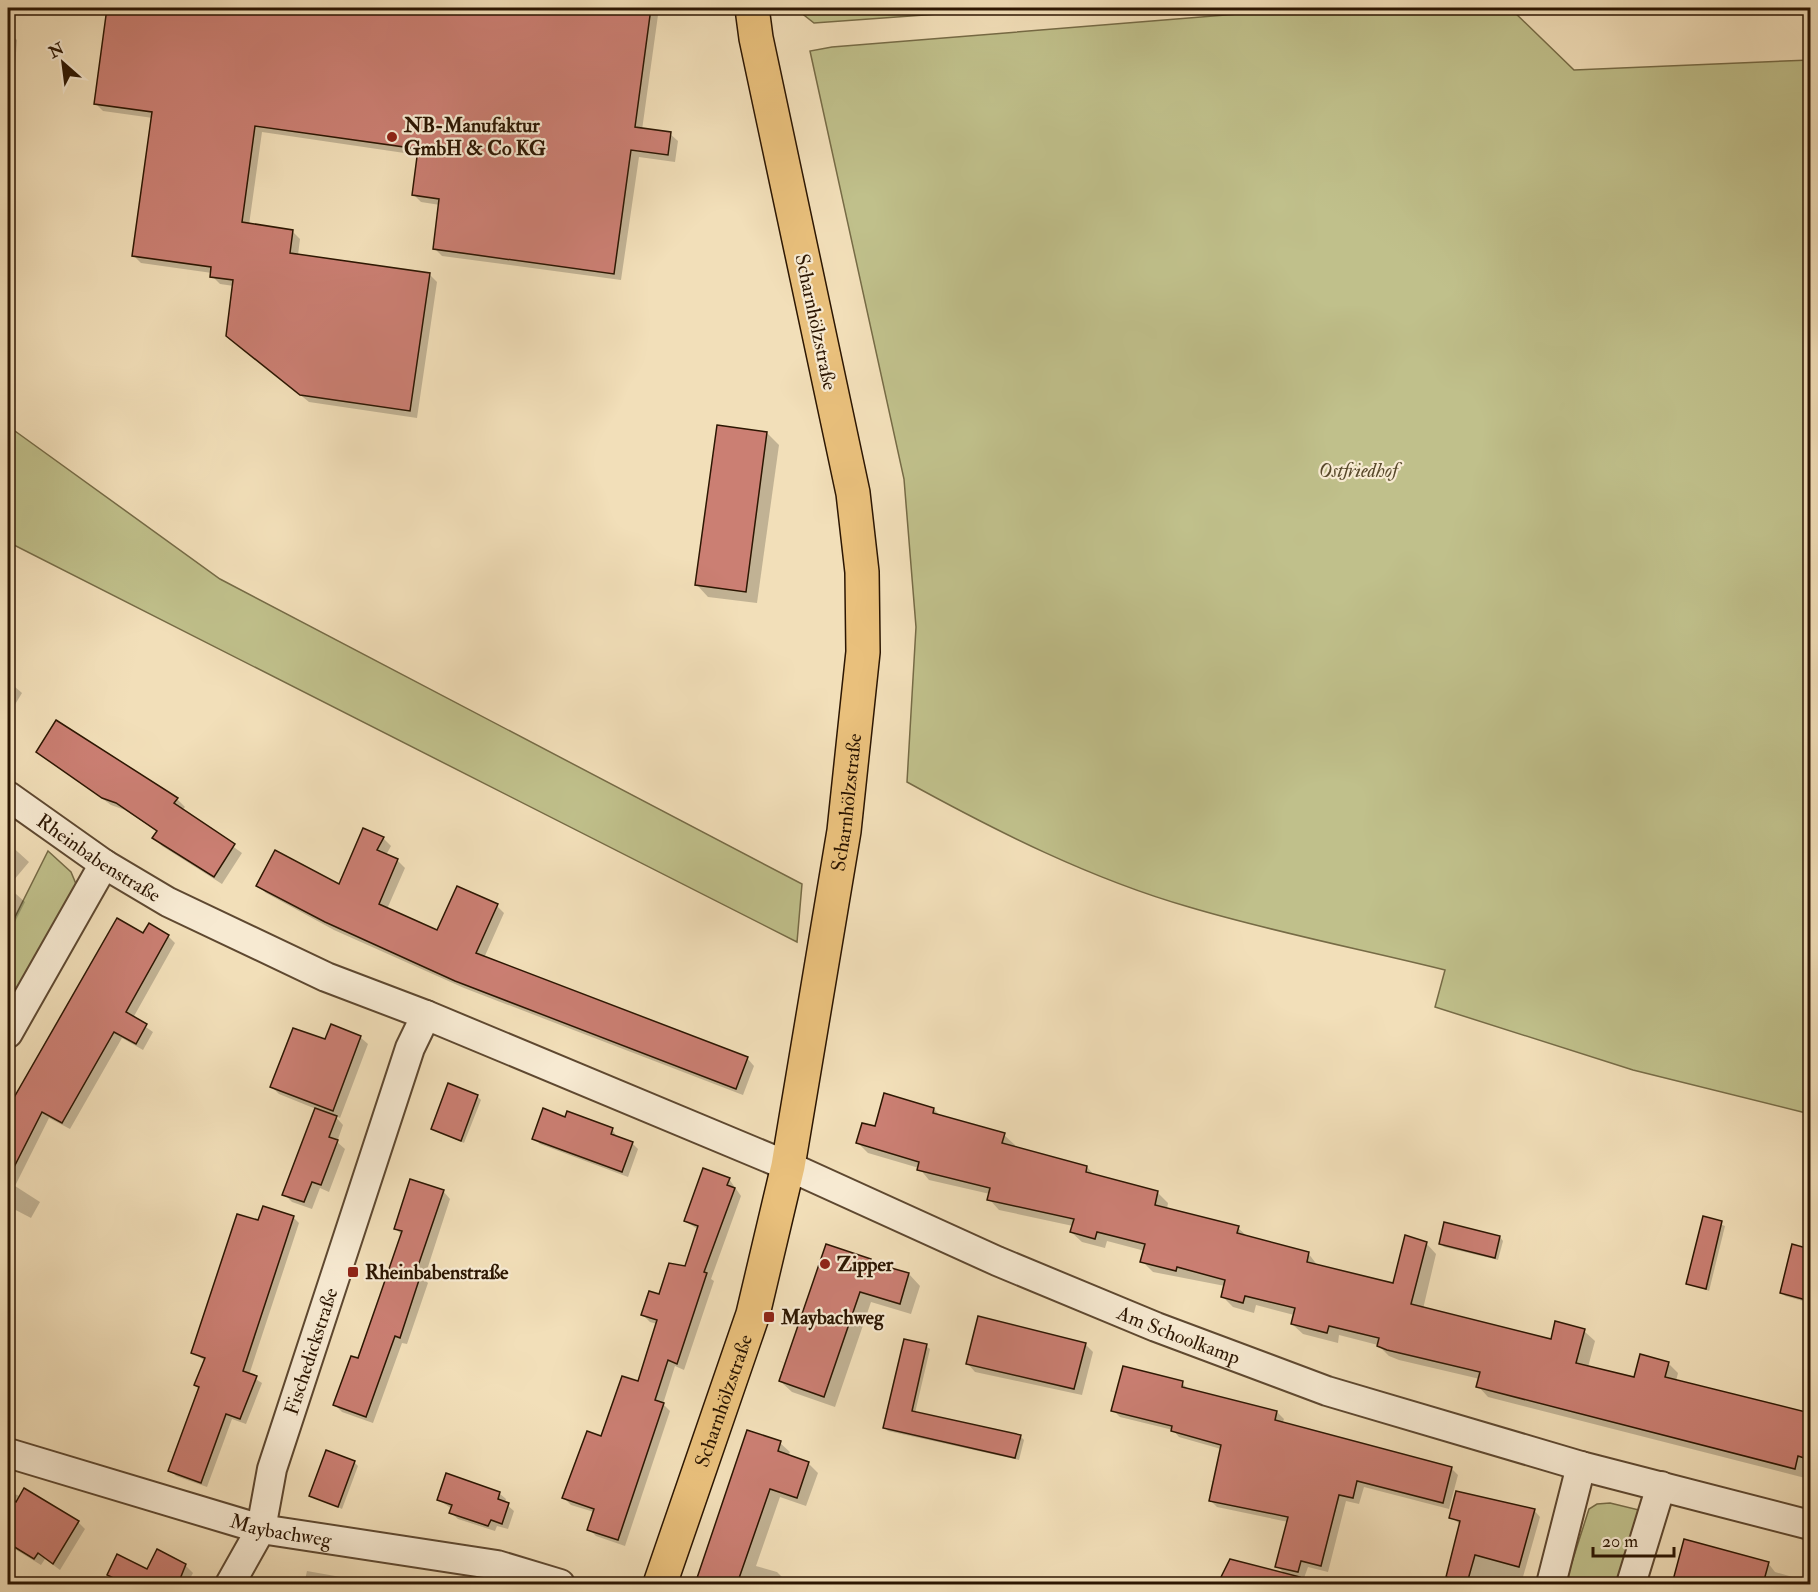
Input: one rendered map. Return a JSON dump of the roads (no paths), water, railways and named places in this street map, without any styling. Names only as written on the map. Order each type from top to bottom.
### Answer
[{"type":"main road","name":"Scharnhölzstraße","points":[[660,1584],[753,1314],[788,1166],[844,831],[863,652],[862,572],[853,493],[758,50],[752,8]]},
{"type":"street","name":"Rheinbabenstraße","points":[[8,796],[105,864],[168,902],[238,936],[326,977],[426,1015],[788,1166]]},
{"type":"street","points":[[8,1033],[105,864]]},
{"type":"street","name":"Fischedickstraße","points":[[230,1584],[261,1529],[272,1469],[410,1048],[426,1015]]},
{"type":"street","name":"Am Schoolkamp","points":[[788,1166],[997,1261],[1156,1327],[1327,1391],[1581,1466],[1810,1525]]},
{"type":"street","name":"Maybachweg","points":[[8,1453],[261,1529],[497,1565],[560,1584]]},
{"type":"street","points":[[1551,1584],[1581,1466]]},
{"type":"street","points":[[1631,1584],[1660,1486]]},
{"type":"place","name":"NB-Manufaktur GmbH & Co KG","points":[[392,137]]},
{"type":"place","name":"Zipper","points":[[825,1264]]},
{"type":"place","name":"Rheinbabenstraße","points":[[353,1272]]},
{"type":"place","name":"Maybachweg","points":[[769,1317]]},
{"type":"park label","name":"Ostfriedhof","points":[[1358,470]]}]
